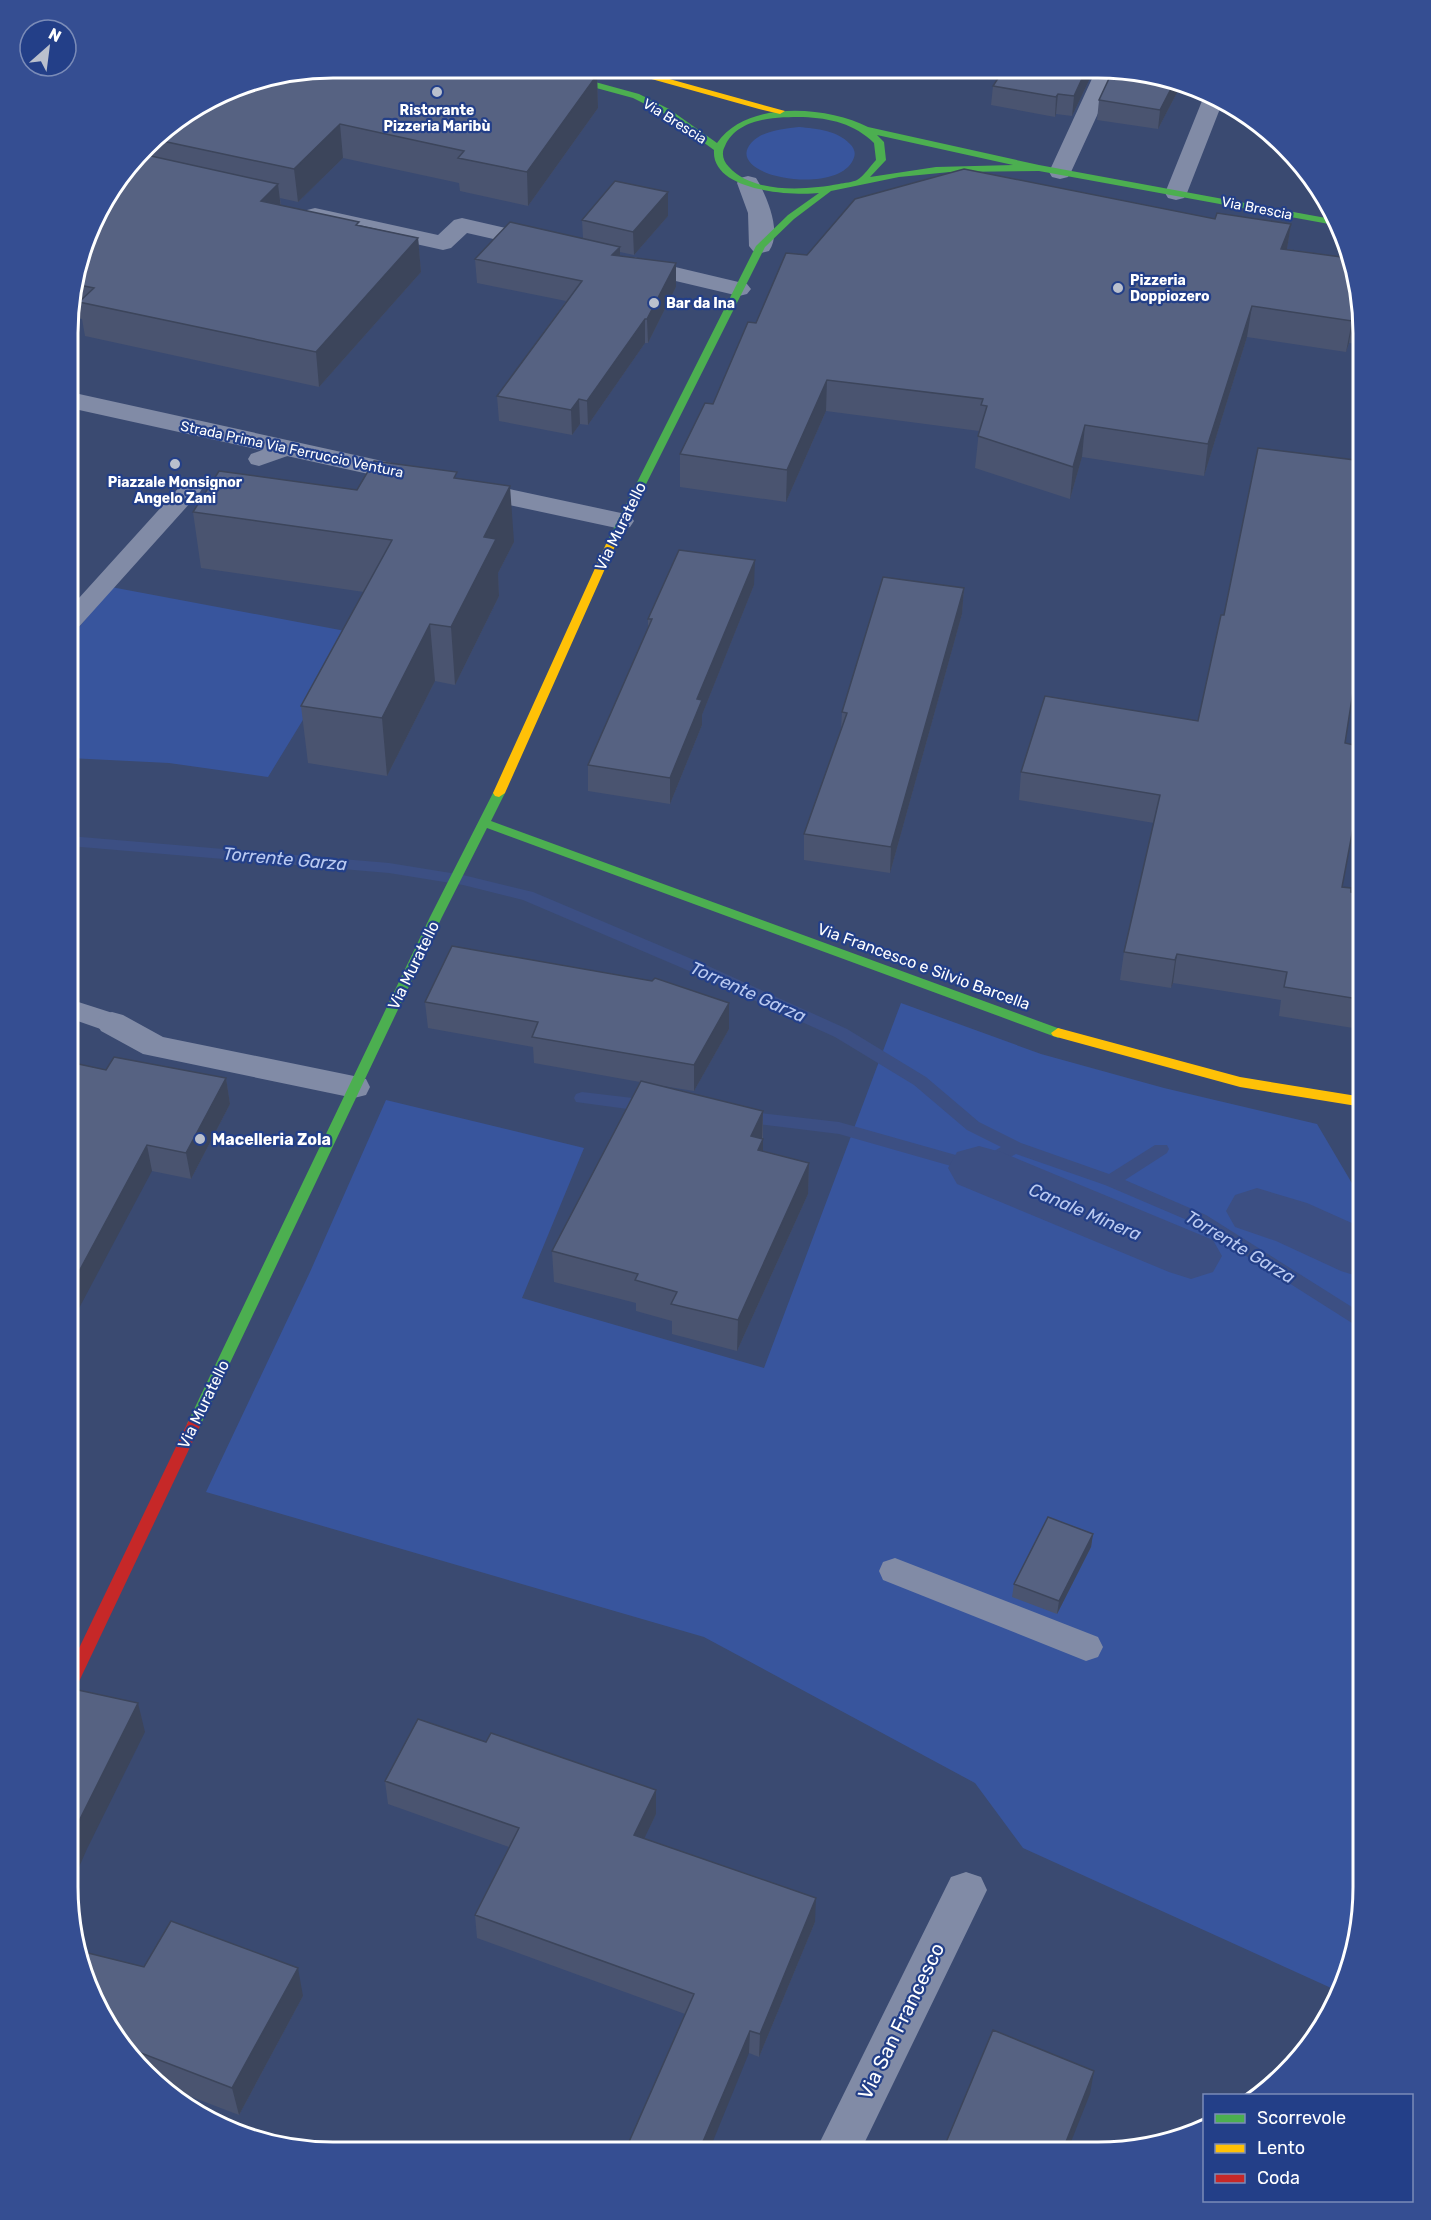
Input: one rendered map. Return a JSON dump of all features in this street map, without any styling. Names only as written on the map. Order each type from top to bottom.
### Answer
[{"type":"street","name":"Via Brescia","points":[[577,78],[636,96],[666,111],[718,148]]},
{"type":"street","name":"Via Brescia","points":[[657,78],[732,101],[793,113],[834,117],[867,130],[1049,170],[1327,221]]},
{"type":"street","points":[[1049,170],[1102,78]]},
{"type":"street","points":[[1176,193],[1211,104]]},
{"type":"street","name":"Via Brescia","points":[[793,113],[751,120],[735,128],[724,137],[718,148],[724,167],[733,176],[748,183],[785,192],[827,191],[862,180],[942,169],[1049,170]]},
{"type":"street","name":"Via Brescia","points":[[862,180],[875,171],[882,161],[883,150],[878,140],[867,130]]},
{"type":"street","name":"Via Muratello","points":[[748,183],[761,214],[761,246]]},
{"type":"street","name":"Via Muratello","points":[[78,1666],[436,917],[485,823],[621,521],[761,246],[791,217],[827,191]]},
{"type":"street","points":[[290,210],[443,243],[462,225],[560,247]]},
{"type":"street","points":[[616,260],[740,289]]},
{"type":"street","name":"Strada Prima Via Ferruccio Ventura","points":[[78,402],[621,521]]},
{"type":"street","name":"Via Francesco e Silvio Barcella","points":[[485,823],[1062,1034],[1240,1082],[1353,1100]]},
{"type":"street","points":[[112,1023],[154,1046],[354,1087]]},
{"type":"street","name":"Via San Francesco","points":[[842,2142],[966,1890]]},
{"type":"lane","points":[[260,459],[288,448]]},
{"type":"lane","points":[[78,614],[192,487]]},
{"type":"lane","points":[[78,1011],[112,1023]]},
{"type":"lane","points":[[895,1571],[1086,1647]]},
{"type":"shaded area","points":[[799,127],[826,131],[845,139],[853,148],[855,154],[853,160],[842,171],[826,178],[805,180],[784,178],[765,172],[752,164],[746,154],[752,142],[757,138],[774,131]]},
{"type":"shaded area","points":[[111,587],[356,633],[268,777],[169,763],[78,758],[78,629]]},
{"type":"shaded area","points":[[901,1003],[1041,1054],[1164,1088],[1317,1124],[1353,1185],[1353,1887],[1348,1937],[1332,1989],[1023,1848],[975,1783],[704,1637],[206,1492],[310,1272],[386,1100],[584,1148],[522,1298],[764,1368]]},
{"type":"building","points":[[595,78],[527,172],[458,158],[464,151],[340,124],[294,169],[165,141],[205,112],[235,97],[300,80]]},
{"type":"building","points":[[998,78],[1082,78],[1074,96],[1058,94],[1056,97],[993,86]]},
{"type":"building","points":[[1109,79],[1131,80],[1171,89],[1160,110],[1099,100]]},
{"type":"building","points":[[150,156],[278,184],[261,201],[359,222],[356,225],[418,238],[316,352],[80,302],[94,288],[83,286],[97,235],[121,191]]},
{"type":"building","points":[[964,169],[1215,219],[1217,213],[1291,224],[1281,249],[1341,257],[1351,300],[1352,321],[1252,306],[1208,444],[1085,425],[1073,467],[978,436],[987,406],[981,405],[983,399],[827,380],[787,470],[680,454],[705,403],[713,404],[748,322],[756,323],[786,253],[807,255],[855,199]]},
{"type":"building","points":[[615,181],[668,192],[633,232],[582,220]]},
{"type":"building","points":[[510,222],[620,247],[612,255],[676,263],[647,319],[587,401],[579,399],[571,410],[497,396],[582,281],[475,259]]},
{"type":"building","points":[[1258,448],[1353,460],[1353,692],[1345,743],[1353,745],[1353,829],[1342,887],[1351,888],[1353,892],[1353,998],[1284,987],[1287,972],[1177,954],[1175,960],[1124,952],[1160,795],[1021,772],[1045,696],[1198,721],[1221,615],[1224,615]]},
{"type":"building","points":[[374,461],[457,472],[454,478],[510,486],[484,537],[496,539],[451,627],[430,624],[382,718],[301,706],[392,540],[193,512],[219,471],[357,490]]},
{"type":"building","points":[[679,550],[755,560],[697,699],[702,700],[670,778],[588,765],[652,619],[648,619]]},
{"type":"building","points":[[883,577],[964,588],[891,847],[804,834],[847,713],[842,712]]},
{"type":"building","points":[[452,946],[652,981],[655,978],[729,1003],[694,1065],[532,1037],[538,1022],[425,1002]]},
{"type":"building","points":[[114,1057],[226,1078],[186,1153],[147,1145],[78,1273],[78,1064],[106,1070]]},
{"type":"building","points":[[641,1081],[763,1111],[751,1136],[763,1139],[758,1150],[809,1163],[738,1320],[671,1304],[677,1292],[635,1280],[638,1274],[552,1251]]},
{"type":"building","points":[[1048,1517],[1093,1534],[1059,1601],[1014,1584]]},
{"type":"building","points":[[78,1690],[138,1703],[78,1823]]},
{"type":"building","points":[[418,1719],[486,1742],[491,1733],[656,1790],[634,1835],[816,1898],[760,2034],[750,2031],[703,2142],[629,2142],[694,1994],[475,1915],[519,1828],[385,1781]]},
{"type":"building","points":[[171,1921],[298,1968],[232,2088],[139,2052],[121,2029],[104,2000],[87,1953],[144,1967]]},
{"type":"building","points":[[993,2030],[1094,2071],[1066,2142],[946,2142]]},
{"type":"waterway","name":"Torrente Garza","points":[[78,842],[389,868],[463,880],[528,896],[700,969],[841,1033],[920,1081],[973,1126],[1015,1147]]},
{"type":"waterway","points":[[582,1098],[650,1106]]},
{"type":"waterway","points":[[741,1117],[839,1128],[979,1168],[1015,1147]]},
{"type":"waterway","name":"Torrente Garza","points":[[1015,1147],[1111,1181]]},
{"type":"waterway","points":[[1111,1181],[1161,1149]]},
{"type":"waterway","name":"Canale Minera","points":[[979,1168],[1191,1256]]},
{"type":"waterway","name":"Torrente Garza","points":[[1111,1181],[1200,1219],[1353,1317]]},
{"type":"waterway","name":"Canale Minera","points":[[1257,1211],[1311,1230],[1353,1250]]},
{"type":"traffic: fast","points":[[570,78],[636,96],[666,111],[718,148]]},
{"type":"traffic: fast","points":[[862,180],[881,160],[879,142],[862,128],[829,117],[795,114],[753,120],[731,132],[722,142],[718,154],[724,167],[738,178],[772,190],[793,192],[836,187],[921,171],[965,168],[1039,168]]},
{"type":"traffic: fast","points":[[867,130],[1039,168],[1327,221]]},
{"type":"traffic: fast","points":[[611,544],[761,246],[791,217],[827,191]]},
{"type":"traffic: fast","points":[[194,1424],[436,917],[499,793]]},
{"type":"traffic: fast","points":[[485,823],[1058,1033]]},
{"type":"traffic: slow","points":[[657,78],[780,111]]},
{"type":"traffic: slow","points":[[499,793],[611,544]]},
{"type":"traffic: slow","points":[[1058,1033],[1240,1082],[1353,1100]]},
{"type":"traffic: jam","points":[[78,1666],[194,1424]]},
{"type":"place","name":"Ristorante Pizzeria Maribù","points":[[437,92]]},
{"type":"place","name":"Pizzeria Doppiozero","points":[[1118,288]]},
{"type":"place","name":"Bar da Ina","points":[[654,303]]},
{"type":"place","name":"Piazzale Monsignor Angelo Zani","points":[[175,464]]},
{"type":"place","name":"Macelleria Zola","points":[[200,1139]]}]
